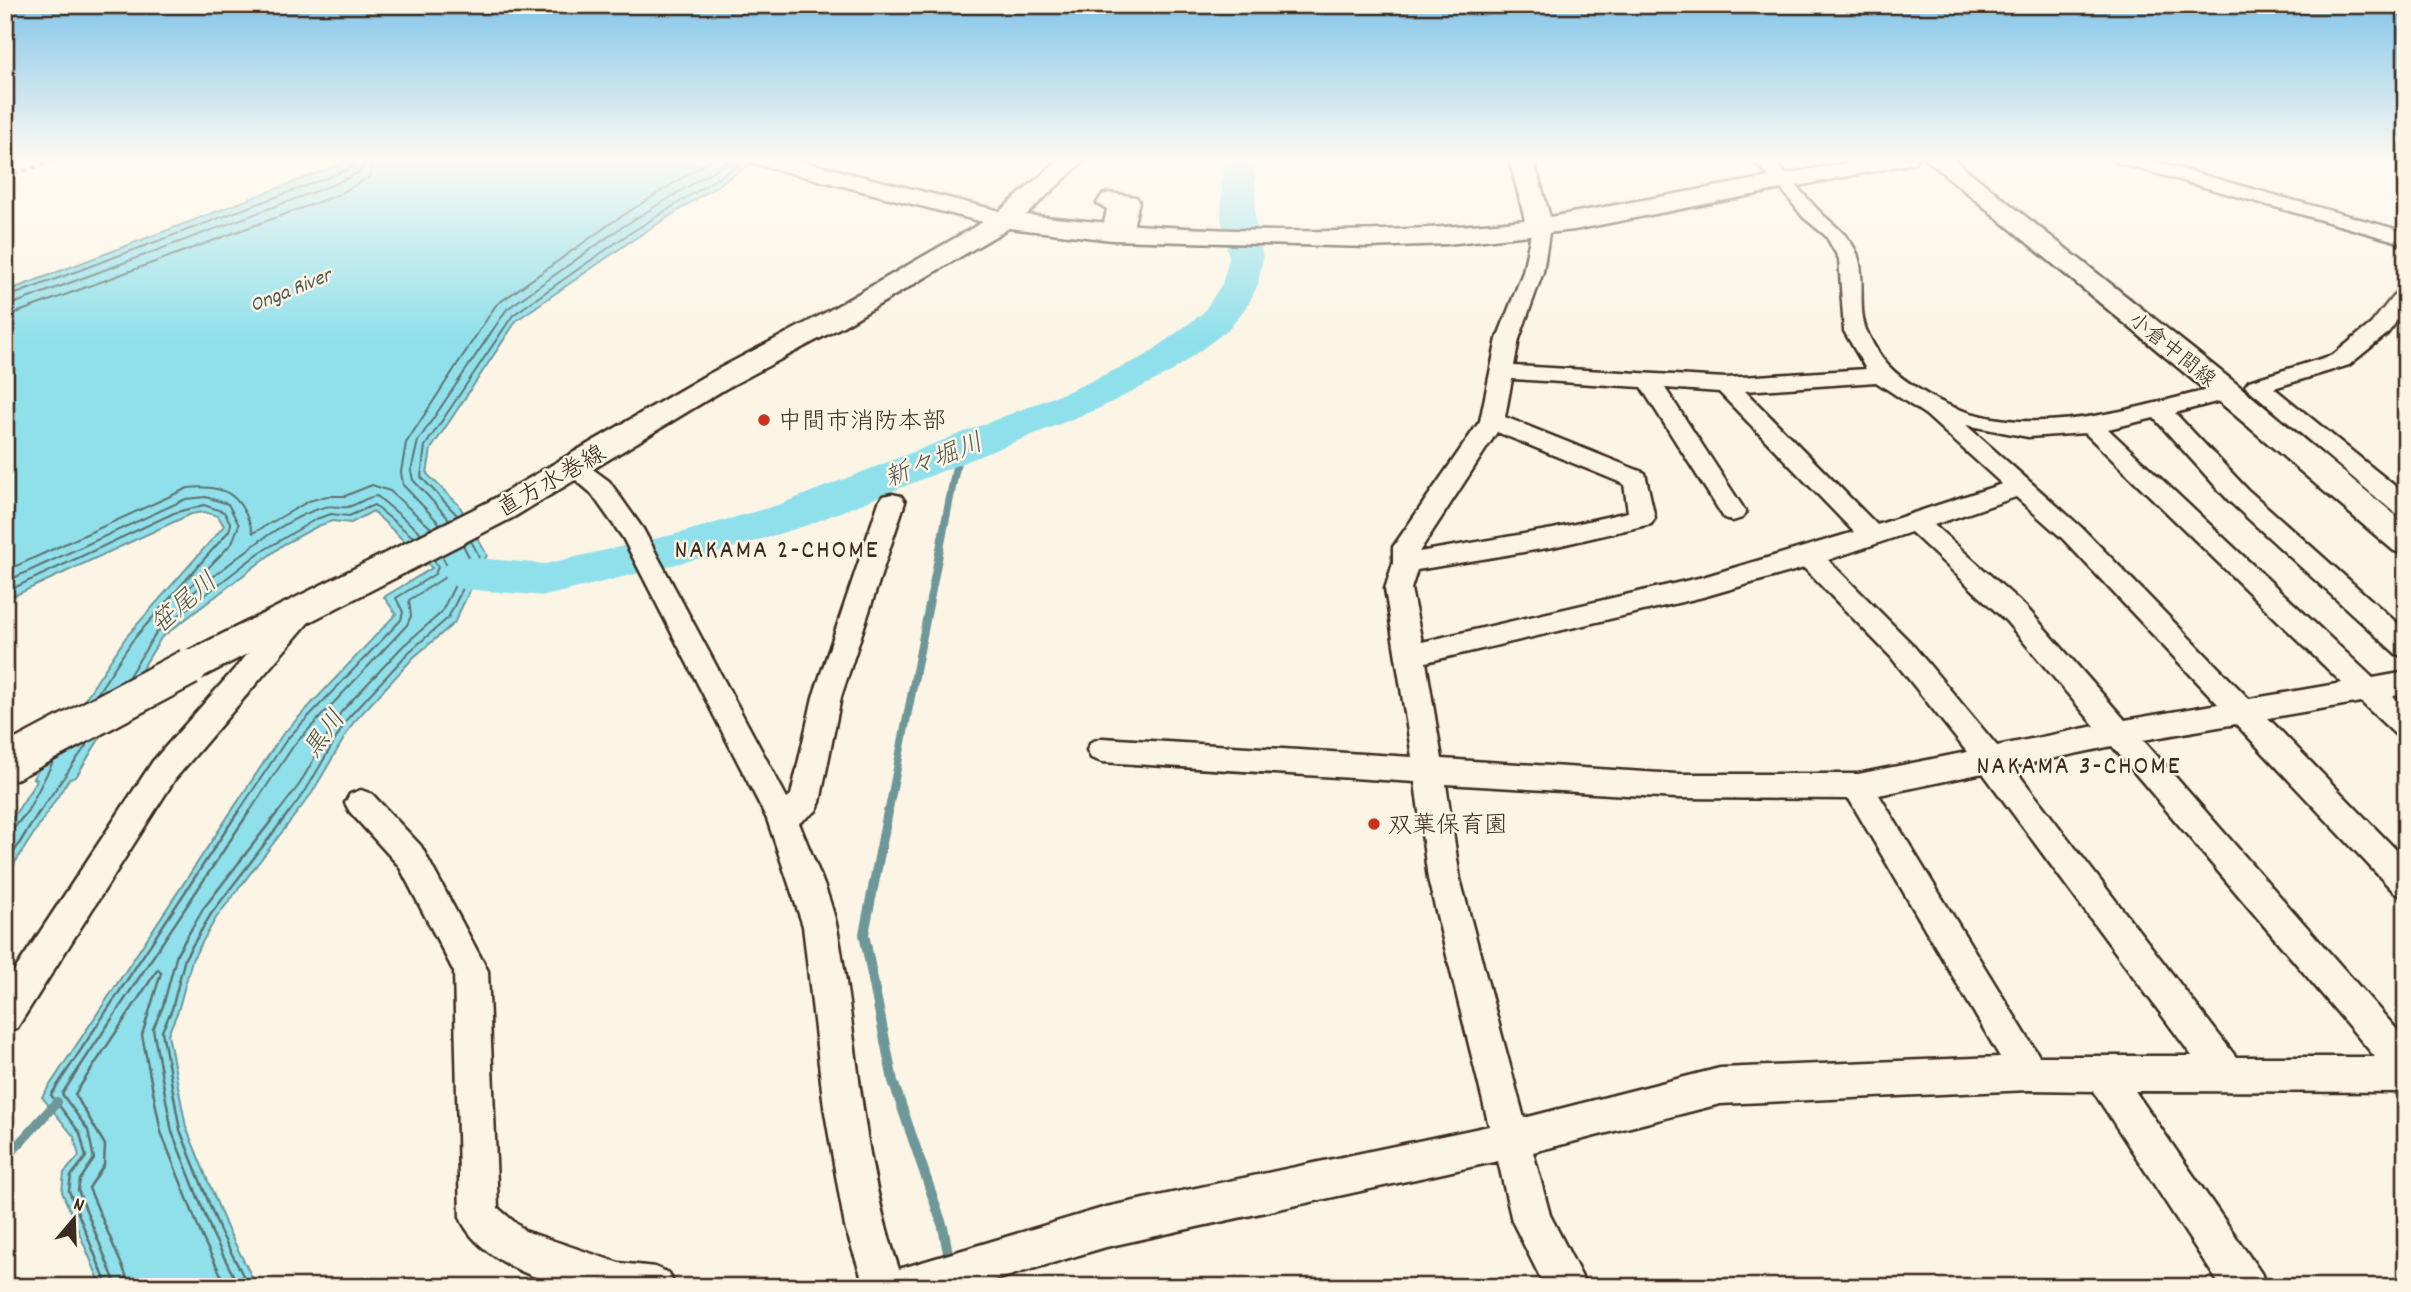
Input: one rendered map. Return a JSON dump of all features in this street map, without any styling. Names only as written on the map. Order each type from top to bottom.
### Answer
[{"type":"main road","points":[[997,218],[1118,233],[1284,239],[1447,236],[1540,227],[1589,218]]},
{"type":"main road","points":[[1538,218],[1540,227]]},
{"type":"main road","name":"小倉中間線","points":[[2012,218],[2227,392],[2406,543]]},
{"type":"main road","name":"直方水巻線","points":[[5,765],[188,667],[502,509],[714,383],[833,320],[1005,220]]},
{"type":"street","points":[[1816,218],[1834,233],[1849,259],[1855,331],[1881,375],[1934,410],[2072,533],[2406,882]]},
{"type":"street","points":[[2336,218],[2406,238]]},
{"type":"street","points":[[1540,227],[1533,272],[1508,339],[1492,421],[1406,547],[1406,563],[1398,589],[1430,769],[1444,879],[1532,1221],[1567,1287]]},
{"type":"street","points":[[2406,295],[2379,330],[2341,360],[2257,386],[2406,509]]},
{"type":"street","points":[[1501,372],[1726,386],[1881,375]]},
{"type":"street","points":[[1649,381],[1733,512]]},
{"type":"street","points":[[1726,386],[1873,536]]},
{"type":"street","points":[[1934,410],[2027,429],[2120,421],[2157,408],[2227,392]]},
{"type":"street","points":[[2157,408],[2238,495],[2406,647]]},
{"type":"street","points":[[1406,563],[1553,538],[1642,518],[1636,479],[1492,421]]},
{"type":"street","points":[[2090,425],[2406,727]]},
{"type":"street","points":[[574,468],[600,486],[634,534],[654,578],[782,818],[820,926],[842,1107],[864,1227],[885,1287]]},
{"type":"street","points":[[1411,655],[1703,587],[1809,557],[2018,487]]},
{"type":"street","points":[[782,818],[804,802],[827,697],[892,502]]},
{"type":"street","points":[[1915,522],[2016,614],[2406,1067]]},
{"type":"street","points":[[1809,557],[1901,650],[1989,758],[2227,1074]]},
{"type":"street","points":[[5,1016],[164,769],[303,610]]},
{"type":"street","points":[[1102,750],[1676,786],[1858,787],[2117,733],[2406,683]]},
{"type":"street","points":[[1858,787],[2029,1073]]},
{"type":"street","points":[[361,803],[410,856],[471,971],[479,1217],[513,1247],[618,1283],[655,1287]]},
{"type":"street","points":[[904,1287],[1106,1227],[1509,1140],[1720,1086],[2029,1073],[2406,1074]]},
{"type":"street","points":[[2102,1073],[2230,1266],[2247,1287]]},
{"type":"water","points":[[199,218],[666,218],[517,320],[431,449],[427,474],[459,505],[487,555],[454,623],[414,657],[353,723],[312,793],[216,918],[192,960],[178,1011],[168,1034],[186,1127],[227,1228],[257,1287],[102,1287],[62,1192],[64,1173],[79,1156],[74,1137],[42,1097],[282,735],[396,614],[384,597],[432,568],[373,511],[351,523],[332,521],[318,526],[284,544],[161,638],[76,777],[69,779],[5,878],[5,830],[37,780],[33,778],[126,637],[224,526],[218,516],[204,512],[191,514],[5,600],[5,292]]},
{"type":"waterway","name":"新々堀川","points":[[464,573],[545,580],[681,548],[793,515],[1088,398],[1158,364],[1216,321],[1231,303],[1240,284],[1246,258],[1238,218]]},
{"type":"waterway","points":[[888,814],[957,462],[954,452]]},
{"type":"waterway","points":[[888,812],[864,934],[893,1081],[943,1227],[950,1263]]},
{"type":"waterway","points":[[5,1159],[57,1102]]},
{"type":"place","name":"中間市消防本部","points":[[764,420]]},
{"type":"place","name":"双葉保育園","points":[[1374,824]]},
{"type":"district","name":"NAKAMA 2-CHOME","points":[[777,548]]},
{"type":"district","name":"NAKAMA 3-CHOME","points":[[2079,764]]},
{"type":"water label","name":"Onga River","points":[[290,289]]},
{"type":"water label","name":"笹尾川","points":[[183,602]]},
{"type":"water label","name":"黒川","points":[[323,733]]}]
